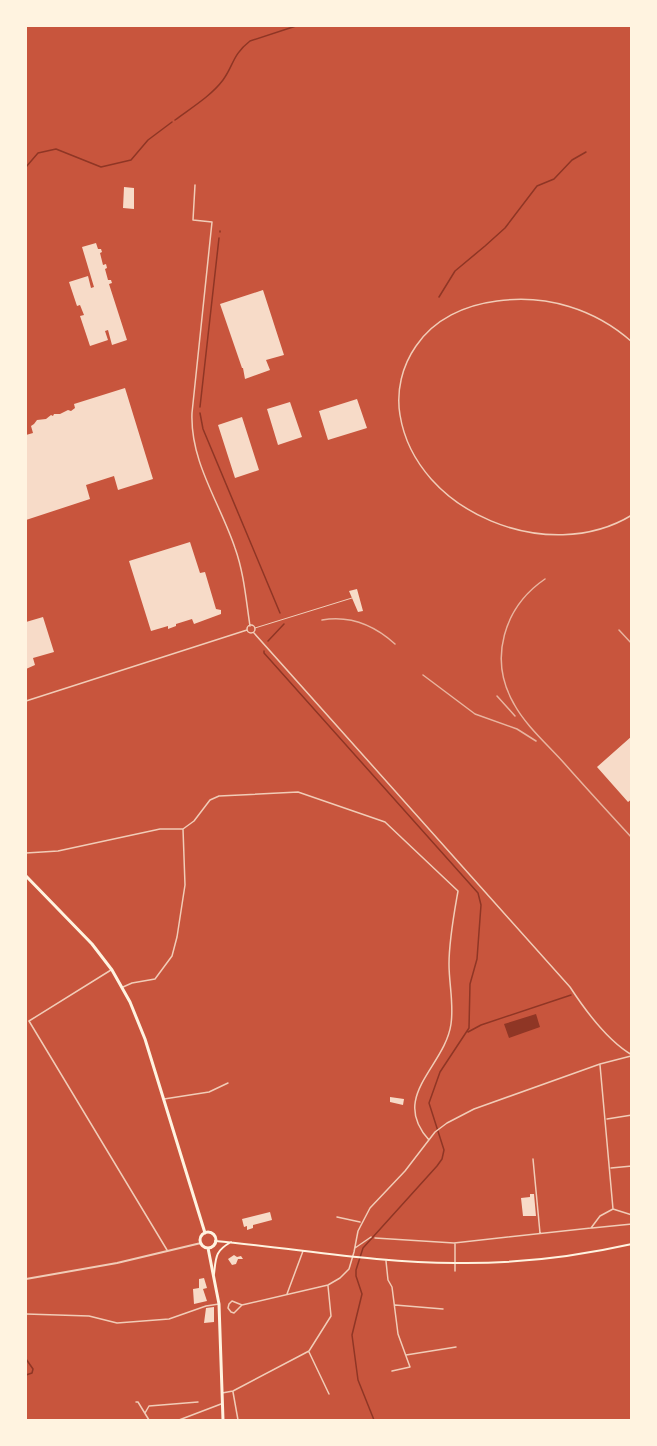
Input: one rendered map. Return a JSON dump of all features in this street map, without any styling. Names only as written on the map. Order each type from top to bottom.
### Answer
[{"type":"main road","points":[[26,876],[92,944],[123,987],[141,1026],[205,1233]]},
{"type":"main road","points":[[205,1233],[213,1234],[215,1241],[214,1245],[208,1248]]},
{"type":"main road","points":[[205,1233],[201,1237],[201,1243],[208,1248],[219,1304],[222,1420]]},
{"type":"main road","points":[[215,1241],[386,1260],[455,1263],[520,1261],[632,1245]]},
{"type":"main road","points":[[214,1274],[219,1251],[231,1242]]},
{"type":"street","points":[[26,701],[247,630],[250,626],[239,560],[202,469],[194,441],[192,413],[212,222],[193,220],[195,185]]},
{"type":"street","points":[[203,282],[205,286]]},
{"type":"street","points":[[632,342],[600,320],[565,305],[526,299],[481,303],[450,315],[421,339],[403,371],[399,411],[405,436],[417,460],[442,489],[462,505],[484,518],[521,531],[557,535],[593,531],[632,515]]},
{"type":"street","points":[[250,626],[255,628],[254,633]]},
{"type":"street","points":[[247,630],[254,633],[570,987],[590,1016],[632,1055]]},
{"type":"street","points":[[26,853],[58,851],[160,829],[183,829],[192,824],[208,802],[216,796],[305,793],[385,822],[458,893],[449,954],[451,1024],[441,1052],[417,1092],[414,1107],[418,1126],[429,1140]]},
{"type":"street","points":[[123,987],[155,979],[172,956],[185,885],[183,829]]},
{"type":"street","points":[[112,970],[29,1021],[168,1251]]},
{"type":"street","points":[[242,1305],[234,1301],[229,1304],[228,1308],[234,1313],[242,1305],[328,1285],[347,1272],[352,1262],[361,1222],[370,1208],[405,1171],[435,1132],[441,1128],[474,1109],[600,1064],[632,1055]]},
{"type":"street","points":[[600,1064],[614,1209]]},
{"type":"street","points":[[164,1100],[209,1092],[228,1083]]},
{"type":"street","points":[[606,1119],[632,1116]]},
{"type":"street","points":[[534,1159],[540,1234]]},
{"type":"street","points":[[610,1168],[632,1166]]},
{"type":"street","points":[[591,1228],[600,1216],[614,1209],[632,1215]]},
{"type":"street","points":[[337,1217],[361,1222]]},
{"type":"street","points":[[375,1238],[454,1243],[632,1224]]},
{"type":"street","points":[[355,1248],[371,1237]]},
{"type":"street","points":[[26,1279],[117,1263],[201,1243]]},
{"type":"street","points":[[454,1243],[455,1271]]},
{"type":"street","points":[[287,1295],[304,1250]]},
{"type":"street","points":[[386,1260],[398,1334],[410,1367],[392,1371]]},
{"type":"street","points":[[221,1393],[233,1391],[309,1351],[331,1316],[328,1285]]},
{"type":"street","points":[[26,1314],[89,1316],[117,1323],[169,1319],[206,1306],[219,1304]]},
{"type":"street","points":[[394,1305],[443,1309]]},
{"type":"street","points":[[406,1355],[456,1347]]},
{"type":"street","points":[[309,1351],[329,1394]]},
{"type":"street","points":[[233,1391],[238,1420]]},
{"type":"street","points":[[136,1402],[149,1420]]},
{"type":"street","points":[[145,1413],[149,1406],[198,1402]]},
{"type":"street","points":[[179,1420],[222,1404]]},
{"type":"lane","points":[[255,628],[352,598]]},
{"type":"shaded area","points":[[536,1014],[540,1027],[509,1038],[504,1024]]},
{"type":"building","points":[[124,187],[134,188],[134,209],[123,208]]},
{"type":"building","points":[[96,243],[102,252],[100,253],[103,265],[106,264],[108,280],[112,283],[109,284],[127,340],[112,345],[108,330],[105,331],[108,340],[90,346],[80,316],[84,315],[80,305],[77,306],[69,282],[88,276],[91,288],[94,287],[82,247]]},
{"type":"building","points":[[263,290],[284,355],[266,360],[270,370],[245,379],[220,304]]},
{"type":"building","points":[[125,388],[153,479],[118,490],[114,476],[86,485],[90,499],[26,520],[26,435],[33,433],[31,426],[37,420],[71,411],[75,408],[74,404]]},
{"type":"building","points":[[357,399],[367,428],[328,440],[319,411]]},
{"type":"building","points":[[290,402],[302,437],[278,445],[267,409]]},
{"type":"building","points":[[242,417],[259,470],[235,478],[218,425]]},
{"type":"building","points":[[190,542],[200,573],[205,572],[216,609],[221,610],[221,614],[194,624],[192,619],[168,629],[168,626],[151,631],[129,561]]},
{"type":"building","points":[[357,589],[363,611],[358,612],[349,591]]},
{"type":"building","points":[[43,617],[54,652],[33,658],[35,665],[26,669],[26,622]]},
{"type":"building","points":[[632,736],[632,799],[628,802],[597,767]]},
{"type":"building","points":[[390,1097],[404,1099],[403,1105],[390,1102]]},
{"type":"building","points":[[530,1194],[534,1194],[536,1216],[523,1216],[521,1198],[530,1197]]},
{"type":"building","points":[[270,1212],[272,1220],[253,1225],[253,1228],[247,1230],[247,1226],[244,1227],[242,1219]]},
{"type":"building","points":[[234,1255],[241,1256],[243,1259],[238,1259],[236,1264],[232,1265],[228,1259]]},
{"type":"building","points":[[204,1278],[207,1288],[203,1289],[207,1301],[194,1304],[193,1289],[199,1288],[199,1279]]},
{"type":"building","points":[[214,1307],[214,1322],[204,1323],[206,1308]]},
{"type":"waterway","points":[[175,120],[201,102],[218,86],[240,51],[250,41],[296,26]]},
{"type":"waterway","points":[[26,167],[38,153],[56,149],[101,167],[131,160],[148,140],[172,122]]},
{"type":"waterway","points":[[439,297],[455,271],[505,228],[537,186],[554,179],[572,160],[586,152]]},
{"type":"waterway","points":[[200,407],[219,238]]},
{"type":"waterway","points":[[200,413],[203,429],[280,613]]},
{"type":"waterway","points":[[268,641],[284,624]]},
{"type":"waterway","points":[[264,651],[478,893],[481,905],[477,959],[470,984],[469,1028],[440,1072],[429,1103],[444,1150],[442,1159],[363,1248],[356,1270],[362,1294],[352,1335],[358,1380],[374,1420]]},
{"type":"waterway","points":[[468,1032],[481,1025],[571,995]]},
{"type":"waterway","points":[[26,1359],[33,1369],[32,1373],[26,1375]]},
{"type":"railway","points":[[545,579],[519,604],[504,635],[502,669],[506,687],[514,704],[531,727],[632,838]]},
{"type":"railway","points":[[322,620],[352,620],[379,632],[395,644]]},
{"type":"railway","points":[[619,630],[632,644]]},
{"type":"railway","points":[[423,675],[475,714],[517,729],[536,741]]},
{"type":"railway","points":[[497,696],[515,716]]}]
